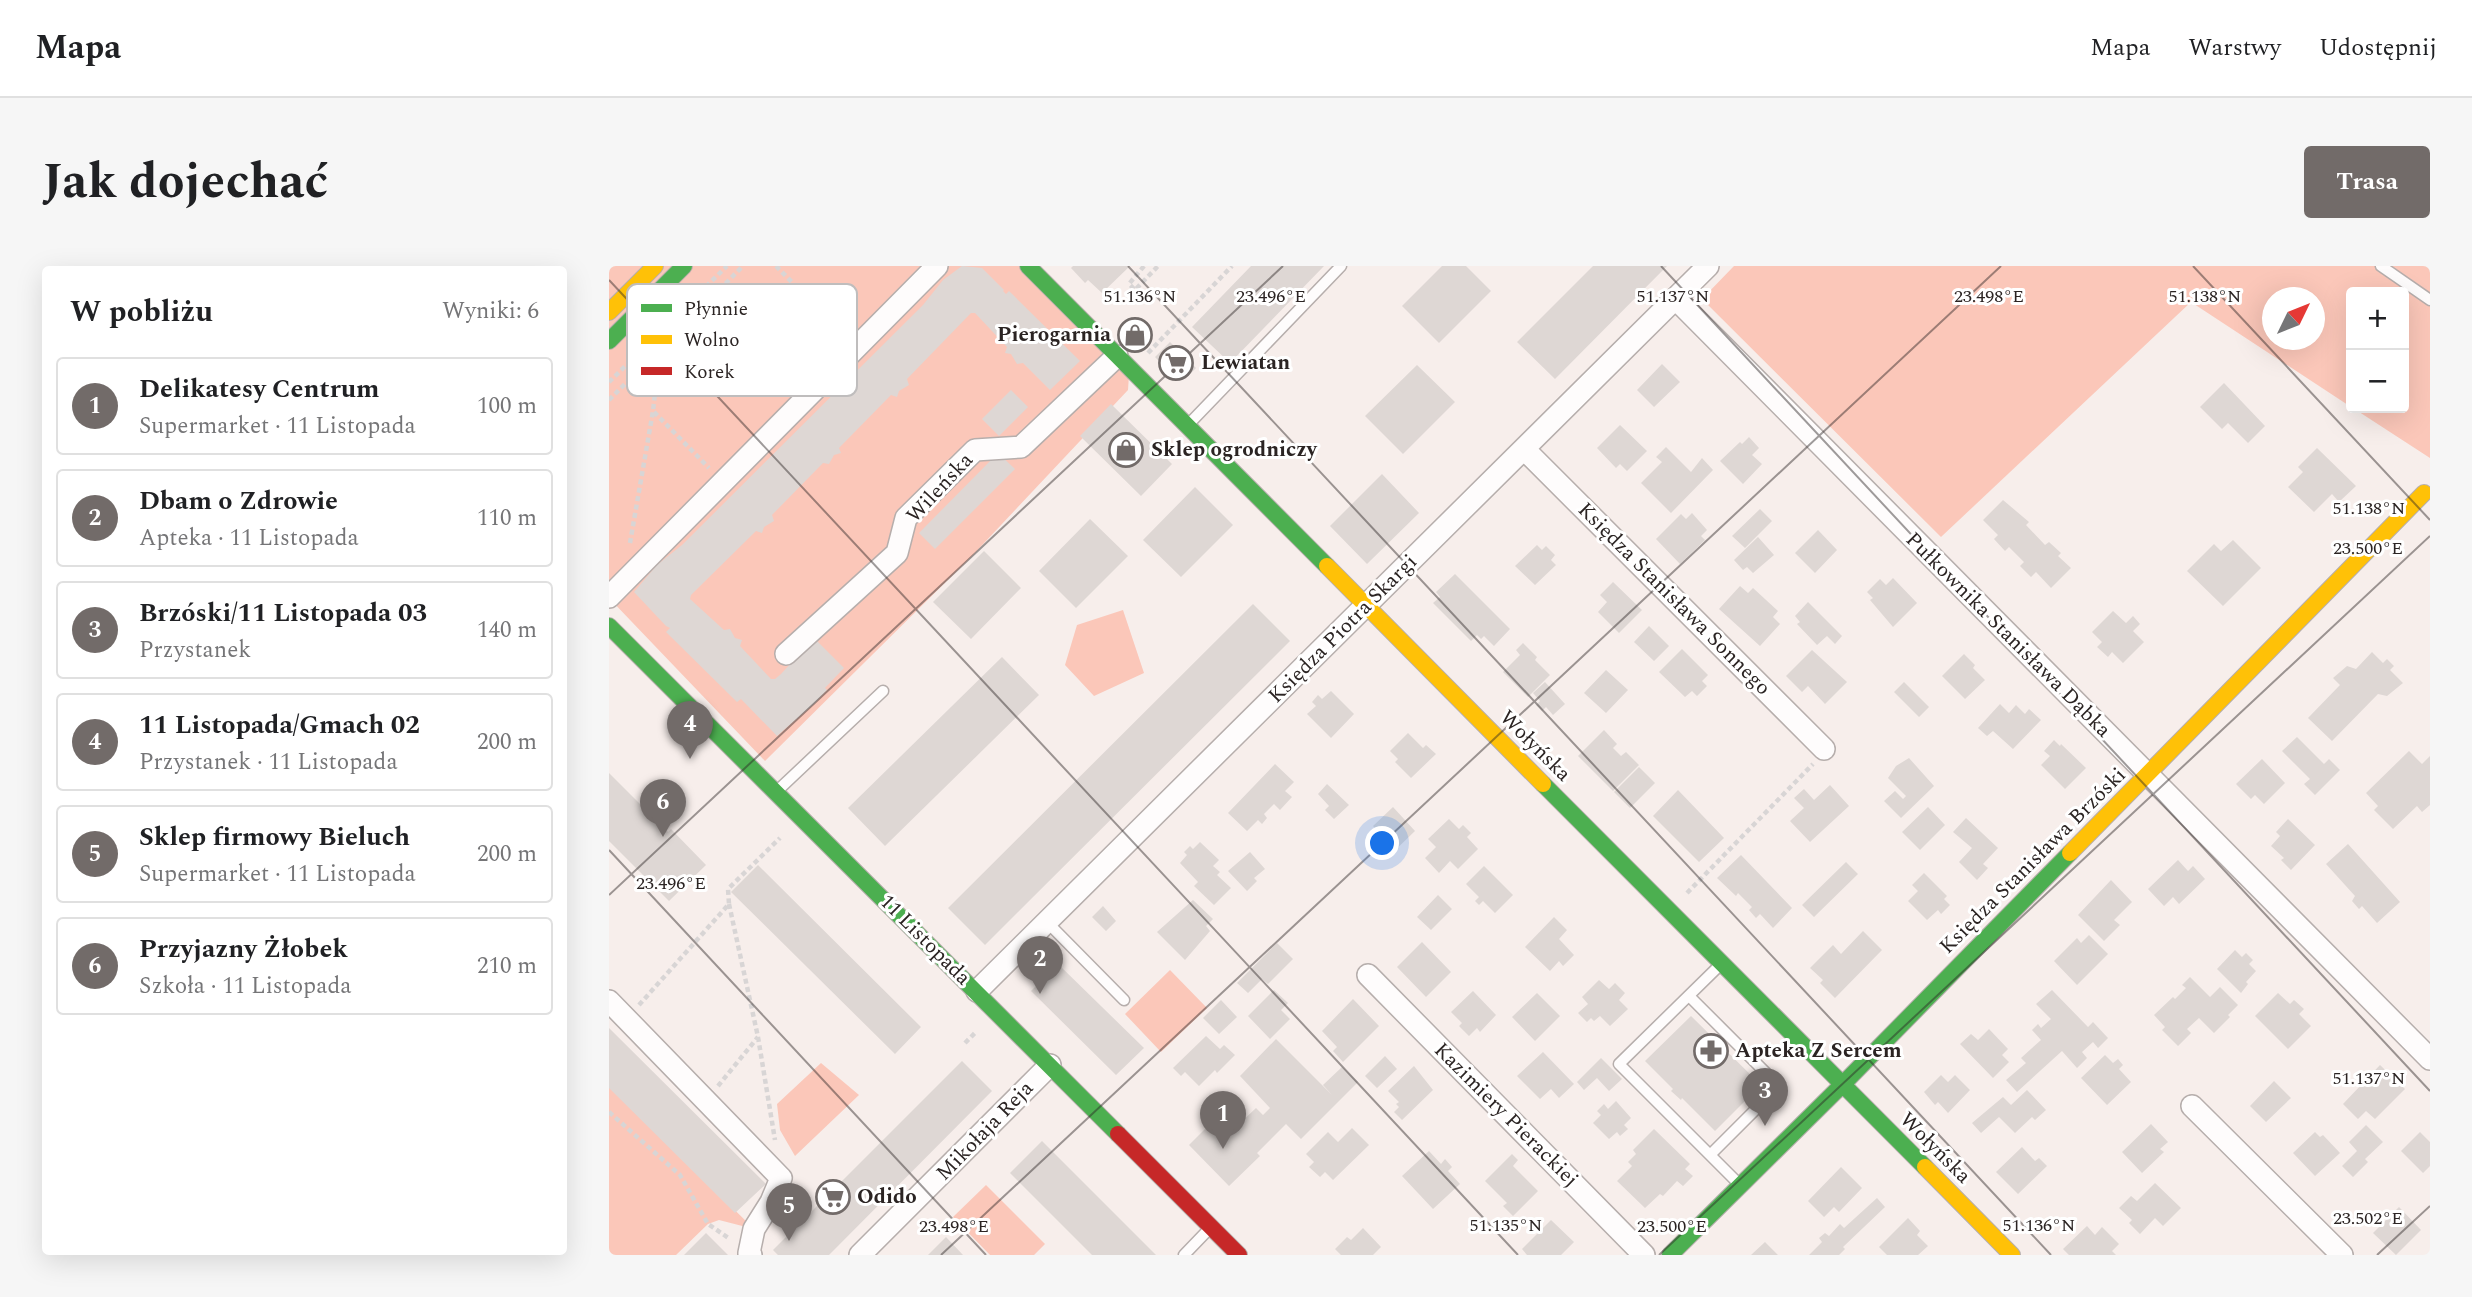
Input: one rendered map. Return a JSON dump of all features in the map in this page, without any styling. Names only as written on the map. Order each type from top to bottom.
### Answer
[{"type":"street","points":[[637,284],[655,266]]},
{"type":"street","points":[[666,284],[684,266]]},
{"type":"street","points":[[857,347],[937,266]]},
{"type":"street","name":"Księdza Piotra Skargi","points":[[977,991],[1708,266]]},
{"type":"street","name":"Wołyńska","points":[[1031,267],[1365,607],[2012,1255]]},
{"type":"street","points":[[609,312],[627,294]]},
{"type":"street","name":"Pułkownika Stanisława Dąbka","points":[[1675,299],[2430,1059]]},
{"type":"street","points":[[609,341],[627,323]]},
{"type":"street","name":"Wileńska","points":[[786,654],[897,553],[906,519],[975,450],[1021,447],[1117,356]]},
{"type":"street","points":[[616,589],[808,396]]},
{"type":"street","name":"Księdza Stanisława Sonnego","points":[[1524,449],[1824,749]]},
{"type":"street","name":"Księdza Stanisława Brzóski","points":[[1671,1254],[1842,1085],[2427,490]]},
{"type":"street","name":"11 Listopada","points":[[609,626],[1239,1255]]},
{"type":"street","name":"Kazimiery Pierackiej","points":[[1368,975],[1644,1255]]},
{"type":"street","points":[[609,1001],[781,1178],[771,1202],[754,1229],[750,1254]]},
{"type":"street","name":"Mikołaja Reja","points":[[860,1255],[1050,1065]]},
{"type":"street","points":[[2192,1106],[2342,1255]]},
{"type":"lane","points":[[1187,426],[1341,266]]},
{"type":"lane","points":[[2381,266],[2430,300]]},
{"type":"lane","points":[[776,792],[883,691]]},
{"type":"lane","points":[[1046,920],[1124,1000]]},
{"type":"lane","points":[[1722,963],[1619,1064],[1740,1185]]},
{"type":"lane","points":[[1689,996],[1779,1086],[1710,1155]]},
{"type":"lane","points":[[1184,1255],[1211,1227]]},
{"type":"path","points":[[709,284],[727,266]]},
{"type":"path","points":[[725,284],[743,266]]},
{"type":"path","points":[[776,266],[794,284]]},
{"type":"path","points":[[1144,266],[1129,284],[1135,290],[1158,266]]},
{"type":"path","points":[[1145,356],[1232,266]]},
{"type":"path","points":[[609,382],[627,364]]},
{"type":"path","points":[[609,400],[627,382]]},
{"type":"path","points":[[616,589],[655,396]]},
{"type":"path","points":[[653,411],[722,482]]},
{"type":"path","points":[[1686,894],[1793,786],[1824,749]]},
{"type":"path","points":[[779,838],[728,889],[758,1037],[781,1178]]},
{"type":"path","points":[[627,1019],[729,904]]},
{"type":"path","points":[[965,1043],[975,1033]]},
{"type":"path","points":[[706,1100],[758,1037]]},
{"type":"path","points":[[609,1112],[680,1174],[708,1224],[750,1254]]},
{"type":"shaded area","points":[[609,266],[1028,266],[1129,375],[1128,390],[970,558],[765,761],[609,598]]},
{"type":"shaded area","points":[[1734,266],[2430,266],[2430,458],[2361,413],[2409,413],[2409,287],[2346,287],[2346,404],[2264,350],[2325,350],[2325,287],[2262,287],[2262,349],[2191,302],[1941,537],[1702,299]]},
{"type":"shaded area","points":[[1123,610],[1144,673],[1094,696],[1065,665],[1077,625]]},
{"type":"shaded area","points":[[1170,970],[1207,1008],[1161,1052],[1125,1014]]},
{"type":"shaded area","points":[[821,1063],[859,1095],[795,1156],[780,1130],[777,1104]]},
{"type":"shaded area","points":[[609,1086],[754,1229],[719,1220],[708,1224],[676,1255],[609,1255]]},
{"type":"shaded area","points":[[986,1185],[1045,1244],[1034,1255],[990,1255],[953,1217]]},
{"type":"building","points":[[962,266],[982,268],[1006,294],[1009,291],[1080,361],[1050,390],[1023,363],[1017,364],[1011,354],[1005,353],[1007,347],[975,313],[971,313],[907,379],[909,385],[899,391],[897,397],[891,395],[839,448],[841,453],[834,455],[829,464],[823,463],[772,515],[774,521],[764,527],[762,533],[756,531],[691,595],[690,599],[724,630],[730,629],[735,638],[742,640],[740,646],[771,679],[781,674],[814,638],[844,668],[815,703],[777,736],[741,699],[737,702],[666,632],[670,628],[634,592],[657,565],[682,545],[832,396],[857,396],[857,371],[923,305],[943,280]]},
{"type":"building","points":[[1130,266],[1102,293],[1088,280],[1085,283],[1071,268]]},
{"type":"building","points":[[1251,266],[1324,266],[1230,363],[1192,327]]},
{"type":"building","points":[[1442,266],[1466,266],[1491,291],[1439,343],[1402,306]]},
{"type":"building","points":[[1593,266],[1667,266],[1555,379],[1517,342]]},
{"type":"building","name":"Lewiatan","points":[[1170,342],[1196,368],[1185,379],[1181,376],[1177,380],[1155,357]]},
{"type":"building","points":[[1662,364],[1680,382],[1654,407],[1637,390]]},
{"type":"building","points":[[1417,365],[1455,402],[1403,454],[1365,416]]},
{"type":"building","points":[[2224,383],[2265,426],[2248,443],[2228,423],[2222,429],[2200,407]]},
{"type":"building","points":[[1011,390],[1028,407],[999,436],[982,419]]},
{"type":"building","name":"Sklep ogrodniczy","points":[[1111,404],[1172,464],[1141,496],[1080,436]]},
{"type":"building","points":[[1620,425],[1647,451],[1627,471],[1620,464],[1616,468],[1597,448]]},
{"type":"building","points":[[1749,437],[1759,448],[1752,455],[1762,464],[1743,484],[1720,461]]},
{"type":"building","points":[[1666,447],[1691,472],[1702,458],[1713,470],[1671,513],[1641,483],[1662,462],[1656,457]]},
{"type":"building","points":[[2317,448],[2356,486],[2339,502],[2332,494],[2314,512],[2288,487],[2303,472],[2298,467]]},
{"type":"building","points":[[998,453],[1015,469],[935,549],[919,533]]},
{"type":"building","points":[[1382,474],[1419,513],[1367,564],[1330,526]]},
{"type":"building","points":[[1195,487],[1233,525],[1181,577],[1143,540]]},
{"type":"building","points":[[2003,500],[2029,522],[2026,525],[2045,545],[2049,542],[2061,553],[2058,556],[2071,568],[2051,588],[2036,572],[2031,577],[2020,566],[2024,562],[2009,547],[2005,551],[1994,539],[1998,535],[1983,520]]},
{"type":"building","points":[[1760,509],[1772,521],[1745,548],[1732,536]]},
{"type":"building","points":[[1692,513],[1707,530],[1701,536],[1705,540],[1680,564],[1656,539],[1681,514],[1686,519]]},
{"type":"building","points":[[1090,519],[1128,556],[1076,608],[1039,571]]},
{"type":"building","points":[[1818,530],[1837,550],[1815,573],[1795,553]]},
{"type":"building","points":[[1758,537],[1774,555],[1753,573],[1747,567],[1743,570],[1734,560]]},
{"type":"building","points":[[2233,540],[2261,568],[2223,606],[2187,571],[2214,544],[2221,551]]},
{"type":"building","points":[[1537,545],[1542,550],[1546,546],[1555,555],[1551,560],[1556,565],[1535,585],[1515,566]]},
{"type":"building","points":[[984,551],[1021,588],[971,639],[933,602]]},
{"type":"building","points":[[1455,574],[1510,629],[1494,646],[1484,636],[1481,639],[1477,635],[1471,641],[1433,603],[1440,597],[1436,592]]},
{"type":"building","points":[[1893,578],[1917,603],[1893,627],[1870,600],[1873,598],[1867,592],[1880,579],[1886,585]]},
{"type":"building","points":[[1613,582],[1642,610],[1619,633],[1598,612],[1607,602],[1600,595]]},
{"type":"building","points":[[1740,586],[1748,593],[1753,588],[1778,611],[1773,617],[1780,624],[1760,646],[1719,609]]},
{"type":"building","points":[[1808,602],[1842,636],[1835,644],[1827,636],[1817,645],[1797,624],[1800,622],[1795,616]]},
{"type":"building","points":[[1253,604],[1290,641],[985,945],[948,908]]},
{"type":"building","points":[[2113,611],[2126,623],[2133,616],[2140,624],[2133,631],[2144,642],[2123,663],[2112,652],[2108,657],[2097,647],[2102,642],[2092,632]]},
{"type":"building","points":[[1649,626],[1669,646],[1654,661],[1634,642]]},
{"type":"building","points":[[1523,643],[1550,675],[1528,697],[1503,672],[1520,655],[1516,650]]},
{"type":"building","points":[[1682,649],[1708,675],[1702,681],[1707,686],[1697,696],[1692,691],[1685,697],[1659,672]]},
{"type":"building","points":[[1812,650],[1847,682],[1825,704],[1808,686],[1802,692],[1786,676]]},
{"type":"building","points":[[2372,652],[2383,663],[2387,659],[2394,666],[2390,670],[2403,683],[2387,696],[2378,694],[2332,741],[2308,718],[2340,685],[2333,678],[2347,666],[2356,669]]},
{"type":"building","points":[[1964,654],[1985,680],[1965,699],[1942,676]]},
{"type":"building","points":[[1002,657],[1039,695],[885,846],[848,808]]},
{"type":"building","points":[[1606,670],[1628,690],[1606,713],[1584,693]]},
{"type":"building","points":[[1545,682],[1565,704],[1553,715],[1546,707],[1542,711],[1536,705],[1540,701],[1533,693]]},
{"type":"building","points":[[1904,682],[1929,707],[1919,717],[1894,692]]},
{"type":"building","points":[[1331,691],[1354,714],[1331,738],[1307,714],[1316,706],[1312,702],[1318,695],[1322,699]]},
{"type":"building","points":[[2000,704],[2009,713],[2016,705],[2025,714],[2029,709],[2041,720],[2013,749],[1993,731],[1987,736],[1978,728]]},
{"type":"building","points":[[1604,730],[1617,744],[1613,748],[1621,756],[1626,752],[1639,765],[1613,791],[1578,756]]},
{"type":"building","points":[[1408,733],[1423,748],[1426,745],[1436,754],[1411,778],[1395,762],[1398,759],[1390,751]]},
{"type":"building","points":[[2297,737],[2324,764],[2329,759],[2340,770],[2315,795],[2304,784],[2310,779],[2282,751]]},
{"type":"building","points":[[2054,740],[2086,768],[2065,789],[2041,765],[2050,756],[2044,751]]},
{"type":"building","points":[[2409,751],[2422,764],[2430,756],[2430,805],[2422,812],[2417,806],[2393,829],[2374,810],[2378,806],[2366,793]]},
{"type":"building","points":[[1909,758],[1934,786],[1901,818],[1884,801],[1895,791],[1903,799],[1906,796],[1888,778],[1896,766]]},
{"type":"building","points":[[2262,759],[2285,783],[2264,804],[2255,795],[2251,799],[2236,784]]},
{"type":"building","points":[[1275,764],[1294,782],[1285,791],[1292,797],[1280,810],[1274,804],[1264,814],[1267,818],[1262,824],[1258,820],[1247,831],[1228,813]]},
{"type":"building","points":[[1639,767],[1655,783],[1630,808],[1614,792]]},
{"type":"building","points":[[609,773],[668,832],[671,829],[706,865],[669,901],[609,841]]},
{"type":"building","points":[[1327,784],[1349,805],[1334,819],[1325,810],[1329,806],[1318,794]]},
{"type":"building","points":[[1830,785],[1849,806],[1810,842],[1790,821],[1804,808],[1794,798],[1804,789],[1814,800]]},
{"type":"building","points":[[1678,790],[1724,838],[1699,862],[1653,816]]},
{"type":"building","points":[[1393,807],[1415,831],[1385,860],[1372,847],[1383,837],[1373,826]]},
{"type":"building","points":[[1928,807],[1945,825],[1920,850],[1902,832]]},
{"type":"building","points":[[1966,818],[1998,848],[1983,864],[1988,868],[1977,880],[1959,862],[1972,848],[1953,832]]},
{"type":"building","points":[[1449,819],[1459,829],[1463,825],[1471,833],[1467,837],[1478,849],[1458,869],[1450,861],[1439,873],[1425,858],[1436,847],[1428,839]]},
{"type":"building","points":[[2288,819],[2315,845],[2291,870],[2281,860],[2284,858],[2271,846],[2280,836],[2276,832]]},
{"type":"building","points":[[1200,842],[1219,860],[1213,866],[1220,872],[1217,875],[1231,888],[1214,905],[1194,886],[1198,882],[1180,863],[1187,855],[1184,852],[1190,846],[1193,849]]},
{"type":"building","points":[[2348,844],[2400,902],[2377,923],[2362,906],[2359,909],[2352,901],[2355,896],[2326,864]]},
{"type":"building","points":[[1250,852],[1265,869],[1254,878],[1257,881],[1247,891],[1228,871]]},
{"type":"building","points":[[1741,855],[1792,908],[1773,928],[1760,914],[1756,918],[1749,910],[1752,907],[1717,878]]},
{"type":"building","points":[[2178,860],[2188,871],[2193,866],[2205,879],[2179,904],[2173,897],[2164,906],[2148,889]]},
{"type":"building","points":[[1846,862],[1858,874],[1814,917],[1802,905]]},
{"type":"building","points":[[758,865],[921,1027],[895,1054],[731,892]]},
{"type":"building","points":[[1484,866],[1513,895],[1495,913],[1483,901],[1479,905],[1475,901],[1479,897],[1466,884]]},
{"type":"building","points":[[1924,873],[1947,896],[1944,899],[1950,905],[1941,914],[1938,910],[1927,920],[1908,901],[1918,891],[1912,885]]},
{"type":"building","points":[[2111,880],[2132,902],[2114,920],[2120,925],[2104,941],[2078,915]]},
{"type":"building","points":[[1438,895],[1452,909],[1431,930],[1417,917]]},
{"type":"building","points":[[1193,900],[1213,919],[1206,926],[1210,931],[1185,960],[1157,932]]},
{"type":"building","points":[[1103,906],[1116,921],[1106,931],[1092,917]]},
{"type":"building","points":[[1554,917],[1567,930],[1559,939],[1574,955],[1563,966],[1559,961],[1550,971],[1525,947]]},
{"type":"building","points":[[1863,931],[1882,950],[1835,998],[1820,983],[1823,980],[1810,968],[1833,945],[1841,954]]},
{"type":"building","points":[[2089,935],[2108,954],[2077,985],[2054,961],[2077,938],[2081,943]]},
{"type":"building","points":[[1422,942],[1451,972],[1426,997],[1397,967]]},
{"type":"building","points":[[1277,943],[1293,959],[1268,984],[1262,979],[1248,993],[1237,983]]},
{"type":"building","points":[[2235,950],[2242,957],[2246,953],[2253,960],[2249,964],[2256,971],[2241,993],[2217,969]]},
{"type":"building","points":[[1058,964],[1144,1048],[1116,1075],[1031,991]]},
{"type":"building","points":[[2190,977],[2210,997],[2220,987],[2238,1005],[2214,1033],[2199,1018],[2187,1029],[2191,1033],[2178,1046],[2162,1030],[2165,1027],[2154,1015],[2186,988],[2182,985]]},
{"type":"building","points":[[1599,980],[1609,989],[1615,983],[1625,993],[1619,1000],[1628,1009],[1610,1026],[1600,1016],[1587,1022],[1578,1013],[1588,1004],[1582,997]]},
{"type":"building","points":[[1274,990],[1288,1003],[1281,1010],[1290,1019],[1270,1039],[1248,1016]]},
{"type":"building","points":[[2052,990],[2088,1027],[2093,1022],[2108,1038],[2098,1048],[2093,1042],[2082,1052],[2087,1058],[2077,1068],[2062,1051],[2017,1092],[2006,1080],[2026,1063],[2021,1058],[2041,1040],[2032,1030],[2038,1024],[2041,1028],[2051,1019],[2036,1004]]},
{"type":"building","points":[[1473,991],[1496,1015],[1480,1032],[1477,1028],[1469,1036],[1459,1026],[1462,1023],[1451,1012]]},
{"type":"building","points":[[1537,993],[1560,1016],[1535,1041],[1512,1017]]},
{"type":"building","points":[[2278,993],[2290,1004],[2294,1000],[2304,1009],[2299,1014],[2311,1026],[2288,1049],[2255,1016]]},
{"type":"building","points":[[1353,999],[1379,1026],[1343,1062],[1333,1051],[1337,1047],[1322,1031]]},
{"type":"building","points":[[1221,1000],[1237,1017],[1219,1034],[1203,1018]]},
{"type":"building","points":[[1691,1016],[1761,1085],[1715,1131],[1682,1098],[1681,1100],[1671,1091],[1673,1089],[1645,1061]]},
{"type":"building","points":[[609,1028],[766,1184],[735,1213],[609,1088]]},
{"type":"building","points":[[1989,1029],[2008,1049],[2002,1055],[2009,1062],[1993,1078],[1960,1044],[1971,1034],[1978,1040]]},
{"type":"building","points":[[1206,1036],[1220,1049],[1224,1045],[1235,1055],[1199,1086],[1185,1072],[1181,1076],[1173,1068]]},
{"type":"building","points":[[1276,1039],[1332,1095],[1323,1085],[1342,1067],[1358,1082],[1301,1139],[1286,1124],[1257,1153],[1260,1156],[1229,1186],[1189,1145],[1219,1115],[1234,1129],[1256,1108],[1263,1115],[1270,1108],[1240,1076]]},
{"type":"building","points":[[1543,1052],[1574,1084],[1559,1098],[1551,1089],[1540,1099],[1517,1076]]},
{"type":"building","points":[[2105,1055],[2113,1063],[2118,1059],[2123,1065],[2119,1069],[2131,1082],[2107,1105],[2081,1078]]},
{"type":"building","points":[[1385,1056],[1397,1069],[1377,1088],[1365,1076]]},
{"type":"building","points":[[1601,1058],[1622,1079],[1609,1091],[1597,1078],[1584,1090],[1577,1082]]},
{"type":"building","points":[[962,1061],[992,1091],[829,1255],[778,1255],[773,1250]]},
{"type":"building","points":[[2380,1065],[2405,1089],[2375,1119],[2366,1111],[2358,1119],[2343,1104]]},
{"type":"building","points":[[1414,1066],[1433,1090],[1402,1120],[1394,1112],[1399,1107],[1396,1104],[1399,1102],[1388,1091]]},
{"type":"building","points":[[1941,1075],[1948,1082],[1955,1075],[1970,1090],[1948,1113],[1938,1102],[1935,1105],[1924,1092]]},
{"type":"building","points":[[2274,1081],[2291,1098],[2266,1122],[2250,1106]]},
{"type":"building","points":[[2027,1090],[2046,1110],[2035,1120],[2032,1117],[2015,1133],[1999,1117],[1981,1133],[1972,1123],[2003,1097],[2011,1105]]},
{"type":"building","points":[[1616,1101],[1631,1118],[1624,1125],[1628,1129],[1620,1136],[1617,1132],[1609,1139],[1593,1123],[1601,1115],[1597,1111],[1604,1104],[1608,1109]]},
{"type":"building","points":[[2151,1124],[2168,1142],[2160,1149],[2164,1152],[2142,1173],[2122,1152]]},
{"type":"building","points":[[2366,1125],[2383,1142],[2365,1159],[2368,1162],[2353,1177],[2342,1166],[2357,1151],[2349,1142]]},
{"type":"building","points":[[1352,1128],[1369,1145],[1333,1180],[1325,1172],[1320,1177],[1309,1167],[1314,1162],[1306,1154],[1328,1132],[1338,1142]]},
{"type":"building","points":[[1654,1129],[1690,1164],[1685,1169],[1693,1176],[1683,1186],[1677,1181],[1663,1196],[1660,1194],[1645,1208],[1617,1181],[1632,1166],[1628,1162],[1636,1154],[1633,1150]]},
{"type":"building","points":[[2315,1132],[2320,1137],[2323,1135],[2340,1153],[2315,1176],[2293,1153]]},
{"type":"building","points":[[2420,1132],[2430,1142],[2430,1166],[2423,1173],[2401,1151]]},
{"type":"building","points":[[1042,1141],[1156,1255],[1092,1255],[1010,1173]]},
{"type":"building","points":[[2022,1147],[2035,1161],[2039,1158],[2047,1166],[2018,1194],[1996,1172]]},
{"type":"building","points":[[1429,1151],[1441,1164],[1445,1159],[1452,1167],[1448,1171],[1460,1184],[1433,1209],[1402,1176]]},
{"type":"building","points":[[1512,1154],[1518,1160],[1513,1166],[1538,1191],[1513,1216],[1503,1206],[1507,1203],[1485,1181]]},
{"type":"building","points":[[1841,1167],[1862,1188],[1839,1212],[1834,1207],[1824,1217],[1808,1201]]},
{"type":"building","points":[[2155,1183],[2181,1208],[2163,1226],[2155,1218],[2140,1234],[2129,1223],[2132,1220],[2119,1208],[2131,1196],[2137,1201]]},
{"type":"building","points":[[1877,1198],[1885,1207],[1843,1247],[1845,1249],[1839,1255],[1809,1255],[1822,1242],[1819,1238],[1825,1233],[1829,1236],[1840,1224],[1844,1228]]},
{"type":"building","points":[[2399,1207],[2421,1230],[2396,1255],[2373,1233]]},
{"type":"building","points":[[1908,1218],[1920,1231],[1917,1235],[1928,1246],[1918,1255],[1887,1255],[1879,1247]]},
{"type":"building","points":[[1551,1220],[1574,1242],[1561,1255],[1527,1255],[1522,1249]]},
{"type":"building","points":[[2087,1226],[2095,1235],[2102,1227],[2119,1244],[2112,1251],[2116,1255],[2069,1255],[2063,1249]]},
{"type":"building","points":[[1363,1228],[1381,1247],[1373,1255],[1341,1255],[1335,1249],[1347,1237],[1351,1240]]},
{"type":"building","points":[[706,1233],[728,1255],[684,1255]]},
{"type":"building","points":[[946,1237],[963,1255],[928,1255]]},
{"type":"building","points":[[1765,1242],[1778,1255],[1751,1255]]},
{"type":"traffic: fast","points":[[666,284],[684,266]]},
{"type":"traffic: fast","points":[[1028,266],[1327,566]]},
{"type":"traffic: fast","points":[[609,341],[627,323]]},
{"type":"traffic: fast","points":[[609,626],[1118,1134]]},
{"type":"traffic: fast","points":[[1543,784],[1925,1167]]},
{"type":"traffic: fast","points":[[1670,1255],[2070,853]]},
{"type":"traffic: slow","points":[[637,284],[655,266]]},
{"type":"traffic: slow","points":[[609,312],[627,294]]},
{"type":"traffic: slow","points":[[2070,853],[2424,493]]},
{"type":"traffic: slow","points":[[1327,566],[1543,784]]},
{"type":"traffic: slow","points":[[1925,1167],[2012,1255]]},
{"type":"traffic: jam","points":[[1118,1134],[1239,1255]]},
{"type":"place","name":"Pierogarnia","points":[[1135,335]]},
{"type":"place","name":"Lewiatan","points":[[1176,363]]},
{"type":"place","name":"Sklep ogrodniczy","points":[[1126,450]]},
{"type":"place","name":"11 Listopada/Gmach 02","points":[[690,759]]},
{"type":"place","name":"Przyjazny Żłobek","points":[[663,837]]},
{"type":"place","name":"Dbam o Zdrowie","points":[[1040,994]]},
{"type":"place","name":"Apteka Z Sercem","points":[[1711,1051]]},
{"type":"place","name":"Brzóski/11 Listopada 03","points":[[1765,1126]]},
{"type":"place","name":"Delikatesy Centrum","points":[[1223,1149]]},
{"type":"place","name":"Odido","points":[[833,1197]]},
{"type":"place","name":"Sklep firmowy Bieluch","points":[[789,1241]]}]
